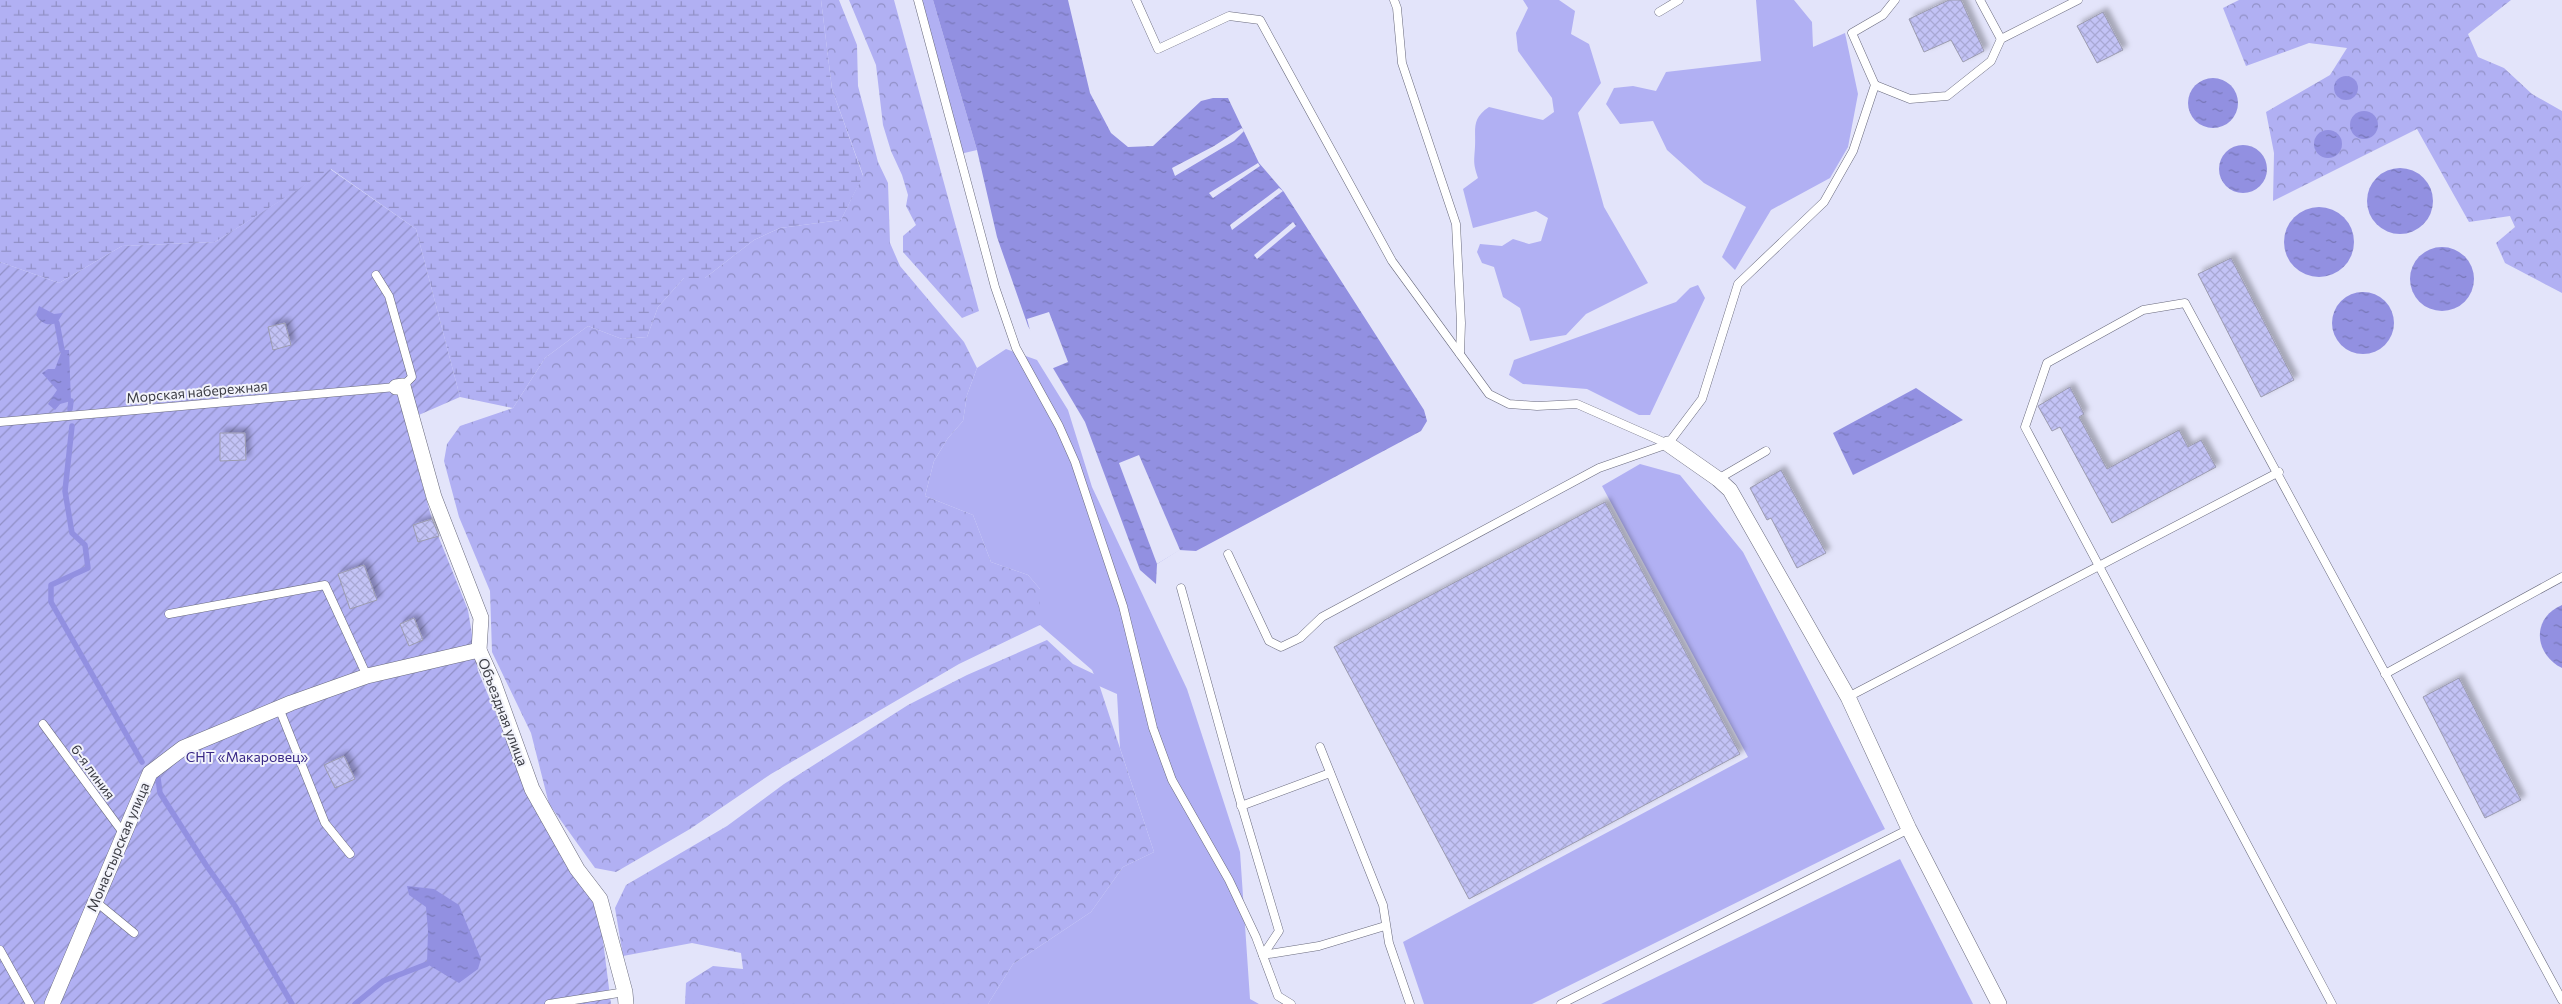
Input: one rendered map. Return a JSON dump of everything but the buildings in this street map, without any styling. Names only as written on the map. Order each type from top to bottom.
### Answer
[{"type":"street","name":"Объездная улица","points":[[400,387],[434,497],[481,618],[479,650],[493,681],[532,790],[577,869],[600,899],[626,998]]},
{"type":"street","points":[[1668,444],[1718,478],[1730,490],[1848,697],[1909,829],[1999,1004]]},
{"type":"street","name":"Монастырская улица","points":[[52,1004],[150,773],[183,748],[279,708],[367,676],[479,650]]},
{"type":"lane","points":[[918,0],[995,287],[1016,348],[1059,426],[1075,462],[1123,606],[1153,728],[1172,780],[1229,880],[1263,956],[1278,996],[1292,1004]]},
{"type":"lane","points":[[1136,0],[1158,49],[1229,16],[1260,20],[1392,261],[1489,394],[1509,404],[1537,406],[1577,404],[1668,444]]},
{"type":"lane","points":[[1394,0],[1397,8],[1402,63],[1456,224],[1461,323],[1460,354]]},
{"type":"lane","points":[[1659,12],[1679,0]]},
{"type":"lane","points":[[1228,554],[1269,641],[1281,647],[1300,638],[1322,617],[1599,468],[1668,444],[1702,399],[1738,284],[1824,202],[1853,151],[1875,85],[1852,33],[1883,15],[1896,0]]},
{"type":"lane","points":[[1980,0],[2002,39]]},
{"type":"lane","points":[[1875,85],[1910,99],[1947,96],[1991,61],[2002,39],[2078,0]]},
{"type":"lane","points":[[376,275],[389,296],[412,377],[400,387]]},
{"type":"lane","points":[[2332,1004],[2024,427],[2047,362],[2143,310],[2185,303],[2279,472],[2385,674],[2562,1000]]},
{"type":"lane","name":"Морская набережная","points":[[0,422],[400,387]]},
{"type":"lane","points":[[1718,478],[1766,451]]},
{"type":"lane","points":[[1848,697],[2279,472]]},
{"type":"lane","points":[[2385,674],[2562,577]]},
{"type":"lane","points":[[169,614],[325,584],[367,676]]},
{"type":"lane","points":[[1181,588],[1241,806],[1279,931],[1263,956]]},
{"type":"lane","points":[[279,708],[325,823],[350,854]]},
{"type":"lane","name":"6-я линия","points":[[43,724],[124,834]]},
{"type":"lane","points":[[1320,747],[1383,905],[1385,926],[1410,1004]]},
{"type":"lane","points":[[1241,806],[1330,773]]},
{"type":"lane","points":[[1561,1004],[1909,829]]},
{"type":"lane","points":[[95,901],[134,933]]},
{"type":"lane","points":[[1263,956],[1319,946],[1385,926]]},
{"type":"lane","points":[[0,950],[30,1004]]},
{"type":"lane","points":[[549,1004],[626,998]]},
{"type":"green space","points":[[0,0],[821,0],[832,89],[863,176],[841,220],[780,228],[754,240],[705,278],[684,278],[658,307],[647,337],[622,339],[588,326],[545,358],[513,408],[460,397],[416,229],[331,169],[215,242],[122,246],[59,283],[0,262]]},
{"type":"green space","points":[[821,0],[839,0],[857,45],[858,86],[878,162],[888,183],[890,243],[900,266],[964,342],[977,368],[967,395],[963,421],[948,438],[934,461],[925,496],[973,515],[991,562],[1028,575],[1040,589],[1040,625],[959,664],[771,774],[690,829],[616,872],[595,868],[549,804],[531,733],[492,652],[490,591],[459,517],[444,461],[447,444],[460,426],[513,408],[545,358],[588,326],[622,339],[647,337],[658,307],[684,278],[705,278],[754,240],[780,228],[841,220],[863,175],[832,89]]},
{"type":"green space","points":[[849,0],[894,0],[979,311],[962,318],[903,252],[903,236],[916,225],[906,206],[908,195],[883,125],[876,65]]},
{"type":"green space","points":[[918,0],[933,0],[977,150],[960,154]]},
{"type":"green space","points":[[1523,0],[1559,0],[1575,11],[1571,34],[1589,44],[1601,83],[1578,113],[1604,207],[1648,283],[1586,314],[1566,335],[1530,341],[1520,308],[1503,297],[1494,267],[1482,263],[1477,252],[1480,244],[1502,246],[1513,239],[1529,244],[1541,241],[1548,218],[1536,211],[1473,228],[1463,189],[1478,178],[1474,162],[1475,130],[1477,120],[1483,111],[1489,107],[1543,120],[1554,112],[1552,98],[1518,51],[1516,33],[1528,8]]},
{"type":"green space","points":[[1756,0],[1794,0],[1812,22],[1813,47],[1845,33],[1858,94],[1848,147],[1830,178],[1771,210],[1735,270],[1722,257],[1746,207],[1704,183],[1667,150],[1653,121],[1620,124],[1606,104],[1614,88],[1633,86],[1656,91],[1666,72],[1761,61]]},
{"type":"green space","points":[[2239,0],[2511,0],[2468,34],[2478,57],[2504,68],[2532,94],[2562,111],[2562,293],[2505,263],[2496,243],[2515,227],[2510,216],[2469,222],[2417,129],[2273,201],[2274,153],[2266,112],[2330,75],[2347,48],[2309,43],[2246,66],[2223,8]]},
{"type":"green space","name":"СНТ «Макаровец»","points":[[330,169],[416,229],[460,397],[405,421],[433,523],[468,610],[478,671],[515,759],[561,856],[598,901],[611,1004],[0,1004],[0,262],[59,283],[122,246],[215,242]]},
{"type":"green space","points":[[1698,285],[1705,298],[1650,415],[1639,415],[1587,389],[1523,384],[1509,375],[1514,360],[1676,302],[1690,288]]},
{"type":"green space","points":[[1006,349],[1037,360],[1068,410],[1092,487],[1187,689],[1240,852],[1250,999],[1259,1004],[988,1004],[1013,964],[1091,912],[1123,867],[1154,852],[1120,748],[1117,694],[1099,686],[1092,670],[1040,625],[1040,589],[1028,575],[991,562],[973,515],[925,496],[934,461],[948,438],[963,421],[967,395],[977,368]]},
{"type":"green space","points":[[1640,464],[1680,475],[1743,552],[1885,829],[1532,1004],[1424,1004],[1403,942],[1748,757],[1602,486]]},
{"type":"green space","points":[[1047,640],[1073,664],[1096,675],[1154,852],[1123,867],[1091,912],[1013,964],[988,1004],[685,1004],[686,983],[713,966],[743,969],[741,953],[692,943],[623,956],[615,908],[626,885],[727,826],[784,784],[908,705],[967,675]]},
{"type":"green space","points":[[1900,859],[1973,1004],[1601,1004]]},
{"type":"water","points":[[933,0],[1068,0],[1090,93],[1111,133],[1128,147],[1153,146],[1201,101],[1213,98],[1228,98],[1259,163],[1284,192],[1424,410],[1427,421],[1421,431],[1196,551],[1179,550],[1157,564],[1156,584],[1140,570],[1085,422],[1028,326],[997,237],[977,150]]},
{"type":"water","points":[[2346,76],[2355,79],[2358,88],[2355,97],[2346,100],[2337,97],[2334,88],[2337,79]]},
{"type":"water","points":[[2213,78],[2222,80],[2233,89],[2238,103],[2236,112],[2227,123],[2213,128],[2204,126],[2193,117],[2188,103],[2190,94],[2199,83]]},
{"type":"water","points":[[2364,111],[2374,115],[2378,125],[2374,135],[2364,139],[2354,135],[2350,125],[2354,115]]},
{"type":"water","points":[[2328,130],[2338,134],[2342,144],[2338,154],[2328,158],[2318,154],[2314,144],[2318,134]]},
{"type":"water","points":[[2238,145],[2248,145],[2260,152],[2267,164],[2267,174],[2260,186],[2248,193],[2238,193],[2230,189],[2223,182],[2219,174],[2219,164],[2223,156],[2230,149]]},
{"type":"water","points":[[2406,168],[2424,177],[2431,188],[2433,201],[2431,214],[2424,225],[2413,232],[2394,234],[2376,225],[2369,214],[2367,195],[2376,177],[2387,170]]},
{"type":"water","points":[[2319,207],[2338,213],[2348,223],[2354,242],[2348,261],[2338,271],[2319,277],[2300,271],[2290,261],[2284,242],[2290,223],[2300,213]]},
{"type":"water","points":[[2436,247],[2448,247],[2465,256],[2472,267],[2474,279],[2472,291],[2465,302],[2448,311],[2436,311],[2424,306],[2415,297],[2410,285],[2410,273],[2415,261],[2424,252]]},
{"type":"water","points":[[2357,292],[2369,292],[2385,301],[2392,311],[2394,323],[2392,335],[2385,345],[2369,354],[2357,354],[2346,349],[2337,340],[2332,329],[2332,317],[2337,306],[2346,297]]},
{"type":"water","points":[[39,306],[54,314],[63,313],[57,323],[45,324],[36,315]]},
{"type":"water","points":[[62,350],[69,350],[71,401],[60,404],[55,410],[48,404],[57,390],[42,373],[48,369],[55,369]]},
{"type":"water","points":[[1916,388],[1963,420],[1853,475],[1833,433]]},
{"type":"water","points":[[2562,605],[2562,668],[2546,654],[2540,636],[2545,618]]},
{"type":"water","points":[[407,886],[434,889],[459,905],[481,959],[478,969],[459,983],[427,964],[428,931],[426,907],[409,895]]},
{"type":"pier","points":[[1242,128],[1244,131],[1234,141],[1175,176],[1172,168],[1214,146]]},
{"type":"pier","points":[[1258,163],[1260,166],[1213,198],[1209,193]]},
{"type":"pier","points":[[1279,188],[1283,191],[1232,230],[1230,225]]},
{"type":"pier","points":[[1293,222],[1296,226],[1257,259],[1254,255]]},
{"type":"pier","points":[[1049,312],[1068,362],[1051,369],[1032,338],[1027,319]]},
{"type":"pier","points":[[1139,455],[1180,550],[1157,564],[1119,463]]},
{"type":"waterway","points":[[57,323],[62,350]]},
{"type":"waterway","points":[[70,409],[71,401]]},
{"type":"waterway","points":[[72,426],[65,491],[72,533],[85,545],[88,568],[51,585],[51,602],[142,762]]},
{"type":"waterway","points":[[158,778],[160,793],[235,906],[292,1004]]},
{"type":"waterway","points":[[355,1004],[383,981],[427,964]]}]
